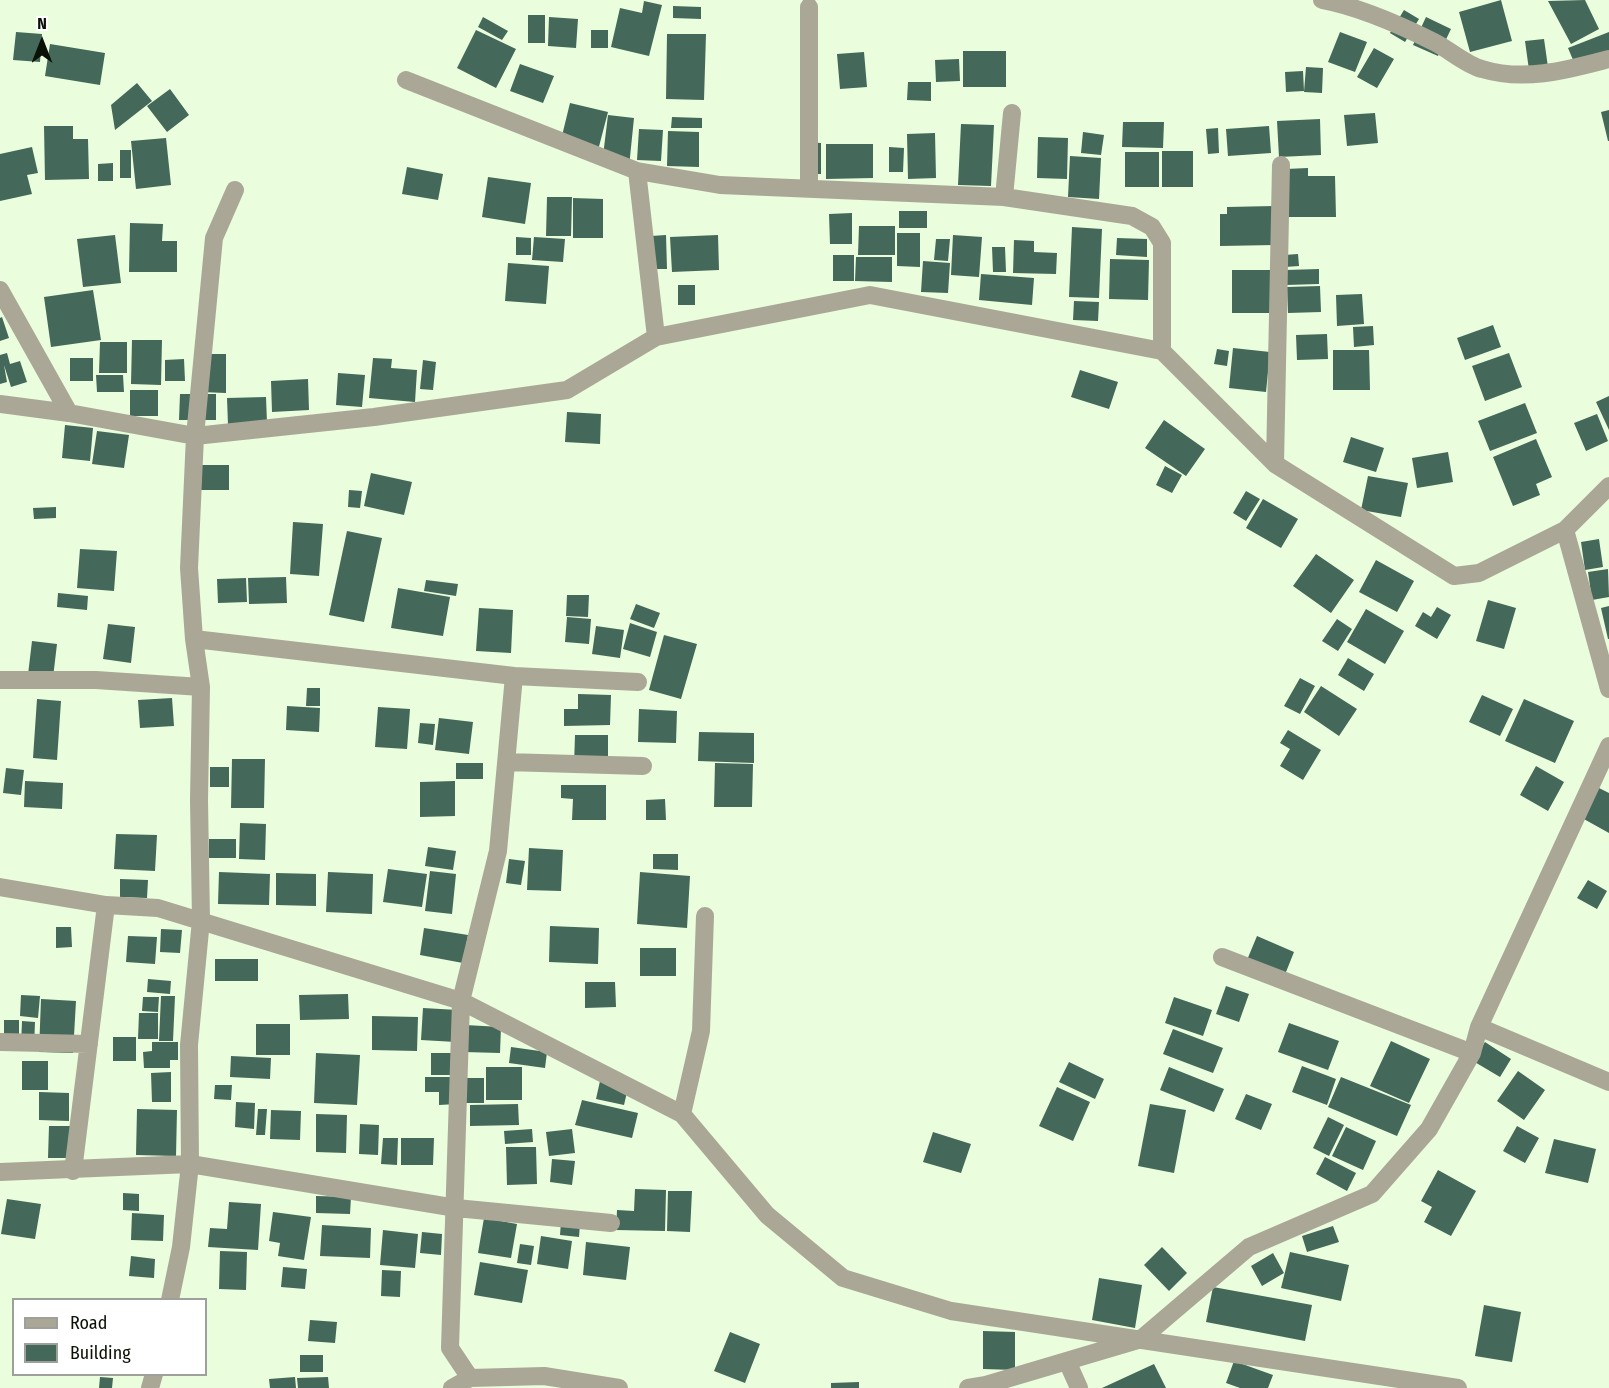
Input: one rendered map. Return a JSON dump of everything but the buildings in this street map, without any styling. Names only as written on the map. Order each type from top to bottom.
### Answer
[{"type":"street","points":[[1323,0],[1344,4],[1433,42],[1481,69],[1521,76],[1565,71],[1609,59]]},
{"type":"street","points":[[809,7],[809,188]]},
{"type":"street","points":[[406,80],[637,171],[720,185],[1004,197],[1132,216],[1152,227],[1162,243],[1162,351]]},
{"type":"street","points":[[1004,197],[1012,113]]},
{"type":"street","points":[[1275,464],[1281,165]]},
{"type":"street","points":[[637,171],[656,337]]},
{"type":"street","points":[[170,1298],[181,1247],[190,1164],[189,1045],[201,920],[199,800],[201,687],[194,639],[189,568],[195,436],[214,238],[235,190]]},
{"type":"street","points":[[0,290],[69,413]]},
{"type":"street","points":[[0,404],[69,413],[195,436],[374,417],[567,390],[656,337],[870,295],[1162,351],[1275,464],[1454,576],[1479,573],[1565,530],[1609,486]]},
{"type":"street","points":[[1565,530],[1609,689]]},
{"type":"street","points":[[194,639],[514,676],[638,682]]},
{"type":"street","points":[[470,1378],[450,1348],[461,1001],[498,851],[514,676]]},
{"type":"street","points":[[0,680],[96,680],[201,687]]},
{"type":"street","points":[[969,1388],[1141,1339],[1249,1247],[1372,1194],[1429,1129],[1472,1053],[1479,1027],[1609,746]]},
{"type":"street","points":[[506,762],[643,766]]},
{"type":"street","points":[[0,888],[106,904],[158,908],[461,1001],[682,1114],[767,1215],[843,1278],[951,1311],[1458,1388]]},
{"type":"street","points":[[73,1171],[106,904]]},
{"type":"street","points":[[682,1114],[701,1031],[705,916]]},
{"type":"street","points":[[1221,957],[1472,1053]]},
{"type":"street","points":[[1479,1027],[1609,1082]]},
{"type":"street","points":[[0,1042],[89,1044]]},
{"type":"street","points":[[0,1172],[73,1171],[190,1164],[456,1208],[611,1223]]},
{"type":"street","points":[[1067,1361],[1079,1388]]},
{"type":"street","points":[[452,1388],[470,1378],[495,1383],[544,1376],[620,1388]]}]
